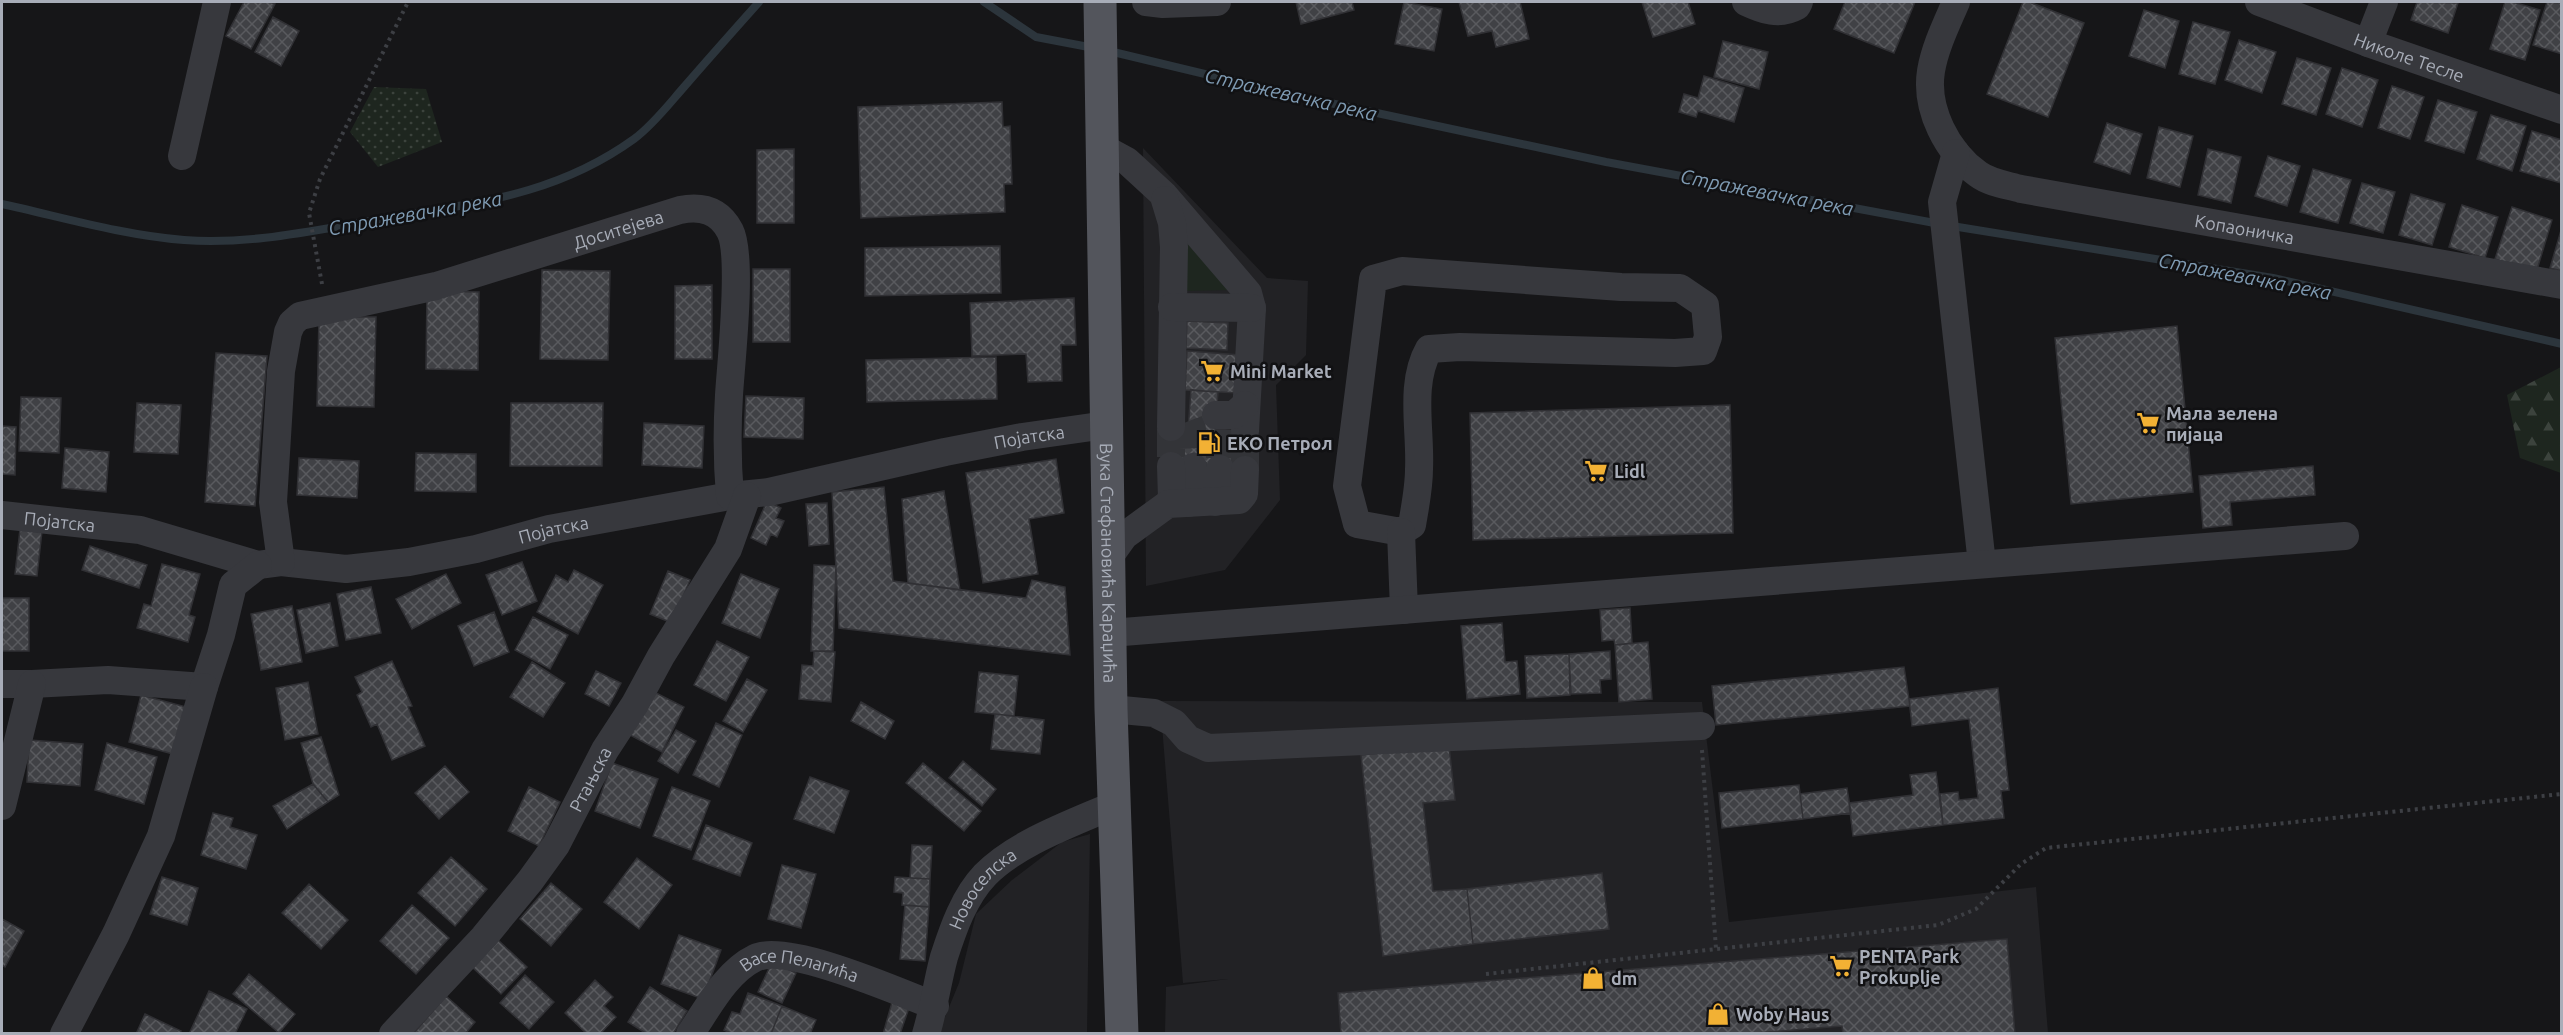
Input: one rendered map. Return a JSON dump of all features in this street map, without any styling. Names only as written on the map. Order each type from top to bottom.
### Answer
[{"type":"main road","name":"Вука Стефановића Караџића","points":[[1101,15],[1111,709],[1122,1034]]},
{"type":"street","points":[[182,156],[217,2]]},
{"type":"street","points":[[1146,2],[1163,4],[1217,2]]},
{"type":"street","points":[[1746,2],[1760,8],[1780,12],[1798,4]]},
{"type":"street","points":[[1956,2],[1937,50],[1931,79],[1932,103],[1951,145],[1942,202],[1982,564]]},
{"type":"street","name":"Николе Тесле","points":[[2259,2],[2368,43],[2562,110]]},
{"type":"street","points":[[2368,43],[2384,2]]},
{"type":"street","name":"Копаоничка","points":[[1951,145],[1979,176],[2021,189],[2562,285]]},
{"type":"street","points":[[1103,148],[1127,161],[1164,195],[1248,293],[1252,308],[1208,420],[1172,307],[1174,247],[1172,223],[1164,195]]},
{"type":"street","name":"Доситејева","points":[[270,564],[281,371],[288,332],[292,323],[300,316],[436,286],[695,207],[715,214],[724,222],[731,233],[735,251],[728,470],[739,496]]},
{"type":"street","points":[[1402,271],[1621,287],[1680,288],[1704,305],[1708,337],[1703,351],[1675,353],[1460,347],[1429,349],[1421,362],[1417,409],[1419,469],[1415,510],[1412,525],[1401,532],[1358,524],[1347,486],[1373,279],[1402,271]]},
{"type":"street","points":[[1172,307],[1252,308]]},
{"type":"street","name":"Појатска","points":[[2,515],[140,530],[270,564],[346,569],[409,562],[476,549],[549,529],[739,496],[945,452],[1106,425]]},
{"type":"street","points":[[1109,557],[1124,536],[1190,503],[1235,501],[1242,497],[1207,468],[1172,499],[1190,503]]},
{"type":"street","name":"Ртањска","points":[[393,1034],[484,937],[556,845],[605,750],[728,549],[739,496]]},
{"type":"street","points":[[1401,532],[1404,610]]},
{"type":"street","points":[[1110,633],[2345,536]]},
{"type":"street","points":[[63,1034],[116,934],[161,836],[221,635],[233,585],[270,564]]},
{"type":"street","points":[[2,684],[108,680],[204,687]]},
{"type":"street","points":[[2,806],[32,684]]},
{"type":"street","points":[[1111,709],[1154,713],[1174,723],[1188,739],[1208,748],[1701,726]]},
{"type":"street","name":"Новоселска","points":[[926,1034],[935,1006],[944,958],[960,914],[983,878],[1005,858],[1114,805]]},
{"type":"street","name":"Васе Пелагића","points":[[690,1034],[738,968],[757,956],[776,954],[816,962],[935,1006]]},
{"type":"path","points":[[317,261],[309,213],[320,179],[408,2]]},
{"type":"path","points":[[1701,726],[1716,949]]},
{"type":"path","points":[[1486,974],[1938,925],[1976,909],[2021,864],[2046,848],[2562,794]]},
{"type":"shaded area","points":[[1143,148],[1267,278],[1308,281],[1306,355],[1276,385],[1280,500],[1225,570],[1146,586]]},
{"type":"shaded area","points":[[1160,701],[1702,702],[1729,922],[2036,887],[2048,1033],[1165,1033],[1166,987],[1228,979],[1183,983]]},
{"type":"shaded area","points":[[1090,834],[1087,1033],[938,1034],[959,983],[976,914],[1012,880],[1062,842]]},
{"type":"green space","points":[[374,87],[426,89],[442,142],[378,167],[350,132]]},
{"type":"green space","points":[[1186,239],[1231,290],[1187,291]]},
{"type":"green space","points":[[2561,367],[2561,473],[2520,458],[2507,395]]},
{"type":"building","points":[[244,2],[275,4],[251,49],[226,36]]},
{"type":"building","points":[[1296,2],[1352,2],[1354,10],[1301,24]]},
{"type":"building","points":[[1404,2],[1442,9],[1434,51],[1395,44]]},
{"type":"building","points":[[1459,2],[1520,2],[1529,39],[1496,47],[1492,31],[1468,36]]},
{"type":"building","points":[[1642,2],[1688,2],[1695,24],[1653,37]]},
{"type":"building","points":[[1845,2],[1915,2],[1894,53],[1834,29]]},
{"type":"building","points":[[2023,2],[2029,2],[2084,23],[2048,117],[1987,94]]},
{"type":"building","points":[[2417,2],[2458,3],[2448,33],[2411,20]]},
{"type":"building","points":[[2505,2],[2540,10],[2525,60],[2490,49]]},
{"type":"building","points":[[2547,2],[2562,3],[2562,54],[2533,45]]},
{"type":"building","points":[[2144,10],[2179,21],[2165,68],[2129,56]]},
{"type":"building","points":[[273,17],[299,31],[281,66],[255,52]]},
{"type":"building","points":[[2193,22],[2230,32],[2215,84],[2179,74]]},
{"type":"building","points":[[2239,40],[2276,52],[2262,93],[2225,80]]},
{"type":"building","points":[[1723,41],[1768,52],[1759,89],[1714,77]]},
{"type":"building","points":[[2297,58],[2331,68],[2316,115],[2282,104]]},
{"type":"building","points":[[2342,68],[2378,80],[2362,127],[2326,114]]},
{"type":"building","points":[[1704,76],[1744,88],[1734,122],[1698,111],[1696,117],[1679,112],[1684,94],[1698,98]]},
{"type":"building","points":[[2392,86],[2424,97],[2410,139],[2378,128]]},
{"type":"building","points":[[2438,100],[2477,112],[2464,153],[2425,141]]},
{"type":"building","points":[[1002,102],[1003,127],[1010,126],[1012,184],[1004,184],[1005,212],[861,218],[858,107]]},
{"type":"building","points":[[2491,115],[2526,126],[2512,171],[2477,159]]},
{"type":"building","points":[[2107,123],[2142,134],[2130,174],[2094,162]]},
{"type":"building","points":[[2159,127],[2193,136],[2180,187],[2147,178]]},
{"type":"building","points":[[2532,131],[2562,140],[2561,183],[2520,171]]},
{"type":"building","points":[[794,149],[794,223],[757,223],[757,150]]},
{"type":"building","points":[[2208,149],[2241,157],[2231,203],[2198,195]]},
{"type":"building","points":[[2268,156],[2300,166],[2287,206],[2255,196]]},
{"type":"building","points":[[2313,169],[2351,180],[2338,223],[2300,212]]},
{"type":"building","points":[[2362,183],[2395,192],[2383,233],[2350,223]]},
{"type":"building","points":[[2411,194],[2445,204],[2432,245],[2399,235]]},
{"type":"building","points":[[2462,205],[2498,217],[2485,258],[2449,247]]},
{"type":"building","points":[[2512,207],[2552,220],[2536,273],[2495,259]]},
{"type":"building","points":[[2562,227],[2562,271],[2550,268]]},
{"type":"building","points":[[1000,246],[1001,293],[865,296],[865,248]]},
{"type":"building","points":[[753,269],[790,269],[790,342],[753,342]]},
{"type":"building","points":[[542,270],[610,271],[608,360],[540,359]]},
{"type":"building","points":[[712,285],[712,359],[675,359],[675,286]]},
{"type":"building","points":[[427,291],[479,292],[478,370],[426,369]]},
{"type":"building","points":[[1074,298],[1076,345],[1061,345],[1062,381],[1028,382],[1026,354],[972,356],[970,303]]},
{"type":"building","points":[[319,317],[376,317],[374,407],[317,406]]},
{"type":"building","points":[[1187,321],[1228,323],[1227,350],[1186,348]]},
{"type":"building","points":[[2177,326],[2193,492],[2071,504],[2055,338]]},
{"type":"building","points":[[1187,351],[1240,355],[1238,393],[1185,390]]},
{"type":"building","points":[[216,353],[267,356],[255,506],[205,502]]},
{"type":"building","points":[[996,357],[997,399],[867,402],[866,360]]},
{"type":"building","points":[[1191,390],[1218,392],[1215,429],[1252,432],[1249,471],[1165,465],[1167,428],[1188,430]]},
{"type":"building","points":[[746,396],[804,398],[803,439],[744,437]]},
{"type":"building","points":[[21,397],[61,398],[59,453],[19,451]]},
{"type":"building","points":[[137,403],[181,405],[178,454],[134,452]]},
{"type":"building","points":[[511,403],[603,403],[602,466],[510,466]]},
{"type":"building","points":[[1730,405],[1733,533],[1473,540],[1470,413]]},
{"type":"building","points":[[644,423],[704,426],[702,468],[642,465]]},
{"type":"building","points":[[2,426],[16,427],[15,475],[2,474]]},
{"type":"building","points":[[65,448],[109,452],[106,492],[62,488]]},
{"type":"building","points":[[416,453],[476,454],[476,492],[415,491]]},
{"type":"building","points":[[299,458],[359,461],[357,498],[297,495]]},
{"type":"building","points":[[1056,459],[1064,513],[1029,519],[1038,574],[983,583],[966,473]]},
{"type":"building","points":[[2313,466],[2315,495],[2230,502],[2232,525],[2203,528],[2199,476]]},
{"type":"building","points":[[884,487],[893,581],[1026,598],[1032,580],[1065,587],[1070,655],[839,628],[832,492]]},
{"type":"building","points":[[944,491],[960,590],[908,583],[902,499]]},
{"type":"building","points":[[767,501],[781,508],[776,518],[784,521],[777,537],[771,534],[766,545],[751,538]]},
{"type":"building","points":[[827,503],[829,544],[809,546],[806,504]]},
{"type":"building","points":[[20,529],[42,531],[37,576],[15,574]]},
{"type":"building","points":[[90,546],[147,565],[139,588],[82,570]]},
{"type":"building","points":[[522,562],[537,601],[502,615],[486,575]]},
{"type":"building","points":[[162,564],[200,574],[189,615],[195,617],[188,642],[137,628],[144,604],[151,606]]},
{"type":"building","points":[[814,565],[836,566],[833,651],[811,651]]},
{"type":"building","points":[[574,570],[603,585],[578,634],[537,612],[556,575],[568,582]]},
{"type":"building","points":[[668,571],[690,580],[672,623],[650,614]]},
{"type":"building","points":[[446,574],[461,603],[412,629],[396,599]]},
{"type":"building","points":[[741,574],[779,589],[760,638],[722,623]]},
{"type":"building","points":[[371,587],[381,633],[346,640],[337,594]]},
{"type":"building","points":[[2,598],[29,598],[29,651],[2,651]]},
{"type":"building","points":[[330,603],[338,646],[306,653],[297,610]]},
{"type":"building","points":[[292,606],[302,662],[261,670],[251,614]]},
{"type":"building","points":[[1630,608],[1632,643],[1615,645],[1614,640],[1602,641],[1600,610]]},
{"type":"building","points":[[494,612],[509,652],[474,666],[458,626]]},
{"type":"building","points":[[533,617],[568,635],[550,669],[515,650]]},
{"type":"building","points":[[1502,623],[1505,662],[1517,661],[1520,694],[1467,699],[1461,626]]},
{"type":"building","points":[[717,641],[749,657],[726,701],[694,685]]},
{"type":"building","points":[[1648,642],[1652,699],[1619,702],[1615,645]]},
{"type":"building","points":[[814,651],[835,652],[831,702],[799,699],[802,665],[813,666]]},
{"type":"building","points":[[1610,651],[1611,679],[1600,680],[1601,693],[1571,694],[1569,654]]},
{"type":"building","points":[[1569,654],[1570,695],[1527,698],[1525,656]]},
{"type":"building","points":[[392,661],[412,706],[408,707],[425,746],[392,760],[377,724],[371,727],[357,695],[362,692],[355,677]]},
{"type":"building","points":[[532,662],[565,683],[543,717],[510,697]]},
{"type":"building","points":[[1904,667],[1910,706],[1716,725],[1712,686]]},
{"type":"building","points":[[596,671],[621,683],[609,706],[585,694]]},
{"type":"building","points":[[979,672],[1018,676],[1014,716],[975,712]]},
{"type":"building","points":[[747,679],[767,690],[743,732],[723,721]]},
{"type":"building","points":[[308,682],[318,734],[285,740],[276,688]]},
{"type":"building","points":[[1998,688],[2009,790],[2001,791],[2004,818],[1943,825],[1940,794],[1958,792],[1959,800],[1978,798],[1969,719],[1912,726],[1909,699]]},
{"type":"building","points":[[652,691],[684,707],[662,752],[630,735]]},
{"type":"building","points":[[141,695],[186,707],[173,754],[129,742]]},
{"type":"building","points":[[861,702],[894,721],[885,739],[851,721]]},
{"type":"building","points":[[995,714],[1044,720],[1040,754],[991,749]]},
{"type":"building","points":[[716,723],[742,735],[719,787],[693,775]]},
{"type":"building","points":[[676,730],[696,741],[678,773],[658,761]]},
{"type":"building","points":[[321,737],[339,795],[328,802],[313,784],[301,743]]},
{"type":"building","points":[[29,740],[83,744],[80,786],[27,782]]},
{"type":"building","points":[[107,743],[157,757],[144,804],[95,790]]},
{"type":"building","points":[[1449,746],[1455,800],[1423,803],[1433,891],[1467,889],[1473,944],[1383,956],[1361,755]]},
{"type":"building","points":[[963,761],[996,789],[982,806],[949,778]]},
{"type":"building","points":[[612,763],[658,779],[640,828],[595,811]]},
{"type":"building","points":[[923,763],[981,811],[964,831],[906,783]]},
{"type":"building","points":[[445,766],[469,792],[439,819],[415,793]]},
{"type":"building","points":[[1936,772],[1943,825],[1853,836],[1849,803],[1913,795],[1910,775]]},
{"type":"building","points":[[810,777],[849,791],[834,833],[794,819]]},
{"type":"building","points":[[313,784],[328,802],[287,829],[273,806]]},
{"type":"building","points":[[1799,785],[1803,819],[1722,828],[1719,793]]},
{"type":"building","points":[[529,787],[560,802],[539,846],[508,831]]},
{"type":"building","points":[[672,787],[710,801],[691,850],[653,836]]},
{"type":"building","points":[[1847,788],[1851,813],[1803,819],[1800,794]]},
{"type":"building","points":[[213,813],[233,818],[230,827],[257,835],[246,869],[201,855]]},
{"type":"building","points":[[706,825],[752,843],[740,876],[693,859]]},
{"type":"building","points":[[912,845],[932,846],[930,879],[910,878]]},
{"type":"building","points":[[451,857],[487,889],[455,926],[418,893]]},
{"type":"building","points":[[637,858],[672,885],[639,929],[604,902]]},
{"type":"building","points":[[782,865],[816,874],[801,928],[768,919]]},
{"type":"building","points":[[1602,873],[1609,929],[1473,944],[1467,889]]},
{"type":"building","points":[[162,877],[198,888],[187,925],[150,914]]},
{"type":"building","points":[[895,877],[930,879],[929,907],[902,905],[903,893],[894,892]]},
{"type":"building","points":[[551,883],[582,909],[551,946],[520,919]]},
{"type":"building","points":[[309,884],[348,920],[321,949],[282,913]]},
{"type":"building","points":[[412,905],[449,938],[416,974],[380,941]]},
{"type":"building","points":[[905,905],[929,907],[925,961],[900,959]]},
{"type":"building","points":[[2,919],[24,931],[5,967],[2,965]]},
{"type":"building","points":[[679,935],[721,950],[703,999],[661,984]]},
{"type":"building","name":"PENTA Park Prokuplje","points":[[2007,939],[2015,1034],[1843,1034],[1842,1026],[1745,1034],[1341,1034],[1338,993]]},
{"type":"building","points":[[498,940],[527,967],[501,994],[473,968]]},
{"type":"building","points":[[772,962],[796,973],[782,1003],[758,992]]},
{"type":"building","points":[[249,974],[295,1014],[279,1033],[233,994]]},
{"type":"building","points":[[525,975],[554,1002],[529,1029],[500,1003]]},
{"type":"building","points":[[595,980],[613,997],[604,1006],[616,1017],[600,1034],[587,1034],[565,1013]]},
{"type":"building","points":[[650,987],[687,1011],[673,1034],[647,1034],[628,1022]]},
{"type":"building","points":[[209,991],[247,1009],[235,1034],[189,1034]]},
{"type":"building","points":[[748,993],[782,1006],[771,1034],[733,1034],[724,1030],[732,1012],[740,1014]]},
{"type":"building","points":[[446,996],[475,1022],[465,1034],[413,1034]]},
{"type":"building","points":[[893,999],[910,1005],[900,1034],[883,1034]]},
{"type":"building","points":[[782,1006],[816,1020],[810,1034],[771,1034]]},
{"type":"building","points":[[145,1014],[181,1031],[179,1034],[136,1034]]},
{"type":"waterway","name":"Стражевачка река","points":[[2,204],[138,234],[209,241],[308,232],[449,208],[513,194],[574,173],[634,139],[660,114],[759,2]]},
{"type":"waterway","name":"Стражевачка река","points":[[984,2],[1036,37],[1094,48]]},
{"type":"waterway","name":"Стражевачка река","points":[[1109,51],[1288,94],[1606,162],[1940,224]]},
{"type":"waterway","name":"Стражевачка река","points":[[1952,226],[2273,278],[2562,344]]},
{"type":"tunnel","points":[[1189,421],[1192,429],[1193,467]]},
{"type":"tunnel","points":[[1171,429],[1171,466]]},
{"type":"tunnel","points":[[1220,430],[1220,469]]},
{"type":"tunnel","points":[[1245,431],[1245,470]]},
{"type":"place","name":"Mini Market","points":[[1212,371]]},
{"type":"place","name":"Мала зелена пијаца","points":[[2148,423]]},
{"type":"place","name":"ЕКО Петрол","points":[[1209,443]]},
{"type":"place","name":"Lidl","points":[[1596,471]]},
{"type":"place","name":"PENTA Park Prokuplje","points":[[1841,966]]},
{"type":"place","name":"dm","points":[[1593,978]]},
{"type":"place","name":"Woby Haus","points":[[1718,1014]]}]
